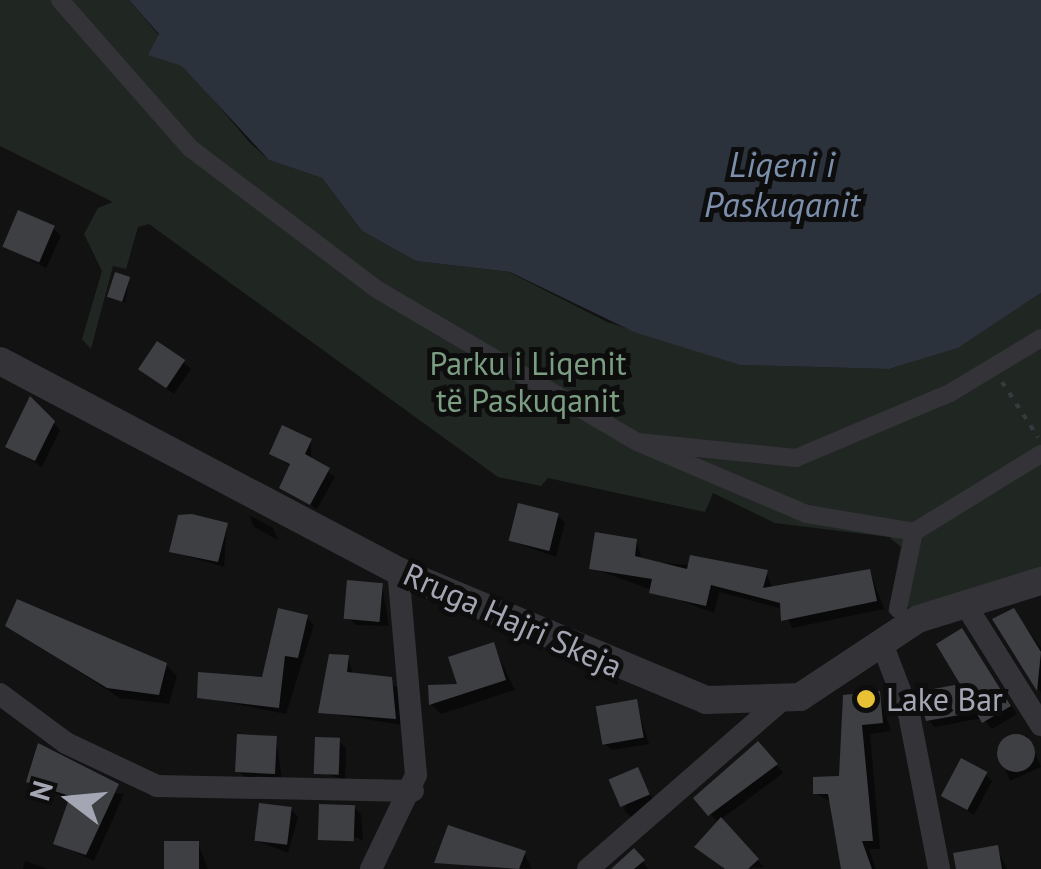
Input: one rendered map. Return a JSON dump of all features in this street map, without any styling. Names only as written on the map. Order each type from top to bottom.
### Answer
[{"type":"street","points":[[60,0],[190,148],[335,261],[637,442],[806,514],[914,532],[1041,454]]},
{"type":"street","points":[[637,442],[796,458],[992,368],[1041,338]]},
{"type":"street","name":"Rruga Hajri Skeja","points":[[0,361],[398,571],[667,687],[740,706],[778,703],[894,629],[1041,581]]},
{"type":"street","points":[[914,532],[894,629],[939,869]]},
{"type":"street","points":[[371,869],[413,791],[398,571]]},
{"type":"street","points":[[965,604],[1041,725]]},
{"type":"street","points":[[0,694],[66,743],[157,786],[413,791]]},
{"type":"street","points":[[588,869],[778,703]]},
{"type":"path","points":[[992,368],[1041,440]]},
{"type":"green space","name":"Parku i Liqenit të Paskuqanit","points":[[0,0],[129,0],[250,143],[269,160],[322,178],[362,231],[416,261],[509,272],[607,322],[740,365],[889,369],[958,348],[1041,293],[1041,570],[888,613],[901,547],[889,537],[775,523],[713,493],[705,512],[548,478],[541,486],[498,477],[149,224],[138,227],[126,269],[113,266],[91,349],[82,339],[102,271],[84,234],[98,208],[113,202],[0,146]]},
{"type":"water","name":"Liqeni i Paskuqanit","points":[[129,0],[1041,0],[1041,293],[958,348],[889,369],[740,365],[634,332],[510,272],[416,261],[362,231],[322,178],[269,160],[182,66],[148,55],[159,34]]},
{"type":"building","points":[[18,210],[55,226],[39,262],[2,247]]},
{"type":"building","points":[[115,272],[130,277],[122,302],[107,297]]},
{"type":"building","points":[[157,341],[185,360],[166,388],[138,369]]},
{"type":"building","points":[[30,396],[55,421],[35,461],[5,447]]},
{"type":"building","points":[[282,425],[312,439],[305,454],[330,468],[310,505],[279,488],[290,464],[269,454]]},
{"type":"building","points":[[518,503],[559,513],[549,551],[509,541]]},
{"type":"building","points":[[192,514],[228,523],[218,562],[169,552],[178,515]]},
{"type":"building","points":[[595,532],[637,539],[635,556],[687,569],[690,555],[768,570],[763,588],[870,569],[877,601],[781,621],[780,603],[711,585],[706,606],[649,593],[652,579],[589,569]]},
{"type":"building","points":[[347,580],[383,583],[379,622],[344,619]]},
{"type":"building","points":[[17,599],[167,663],[159,695],[107,688],[5,626]]},
{"type":"building","points":[[278,608],[308,615],[298,658],[285,656],[279,708],[197,698],[198,672],[262,677]]},
{"type":"building","points":[[1014,608],[1041,652],[1037,691],[992,619]]},
{"type":"building","points":[[962,628],[1011,706],[982,723],[976,712],[926,721],[917,692],[960,684],[936,644]]},
{"type":"building","points":[[494,642],[506,680],[429,705],[428,685],[457,684],[448,657]]},
{"type":"building","points":[[329,654],[349,655],[347,672],[392,677],[396,719],[318,713]]},
{"type":"building","points":[[880,691],[883,723],[862,725],[873,841],[862,841],[872,869],[841,869],[828,794],[813,794],[813,777],[839,776],[843,695]]},
{"type":"building","points":[[637,699],[644,737],[602,745],[596,706]]},
{"type":"building","points":[[237,734],[277,736],[275,774],[235,772]]},
{"type":"building","points":[[1016,734],[1030,739],[1035,753],[1030,767],[1016,772],[1002,767],[997,753],[1002,739]]},
{"type":"building","points":[[315,737],[340,738],[339,775],[314,774]]},
{"type":"building","points":[[758,741],[778,764],[708,816],[693,798]]},
{"type":"building","points":[[38,743],[119,784],[86,855],[53,844],[70,796],[26,782]]},
{"type":"building","points":[[961,758],[987,772],[967,810],[941,796]]},
{"type":"building","points":[[638,767],[650,795],[620,807],[609,780]]},
{"type":"building","points":[[259,803],[292,807],[287,845],[254,841]]},
{"type":"building","points":[[319,804],[355,805],[354,841],[318,840]]},
{"type":"building","points":[[721,817],[759,859],[748,869],[725,869],[694,847]]},
{"type":"building","points":[[448,825],[526,851],[519,869],[434,863]]},
{"type":"building","points":[[164,841],[199,841],[199,869],[164,869]]},
{"type":"building","points":[[998,845],[1002,869],[956,869],[953,853]]},
{"type":"building","points":[[634,848],[645,860],[634,869],[611,869]]},
{"type":"place","name":"Lake Bar","points":[[866,699]]}]
